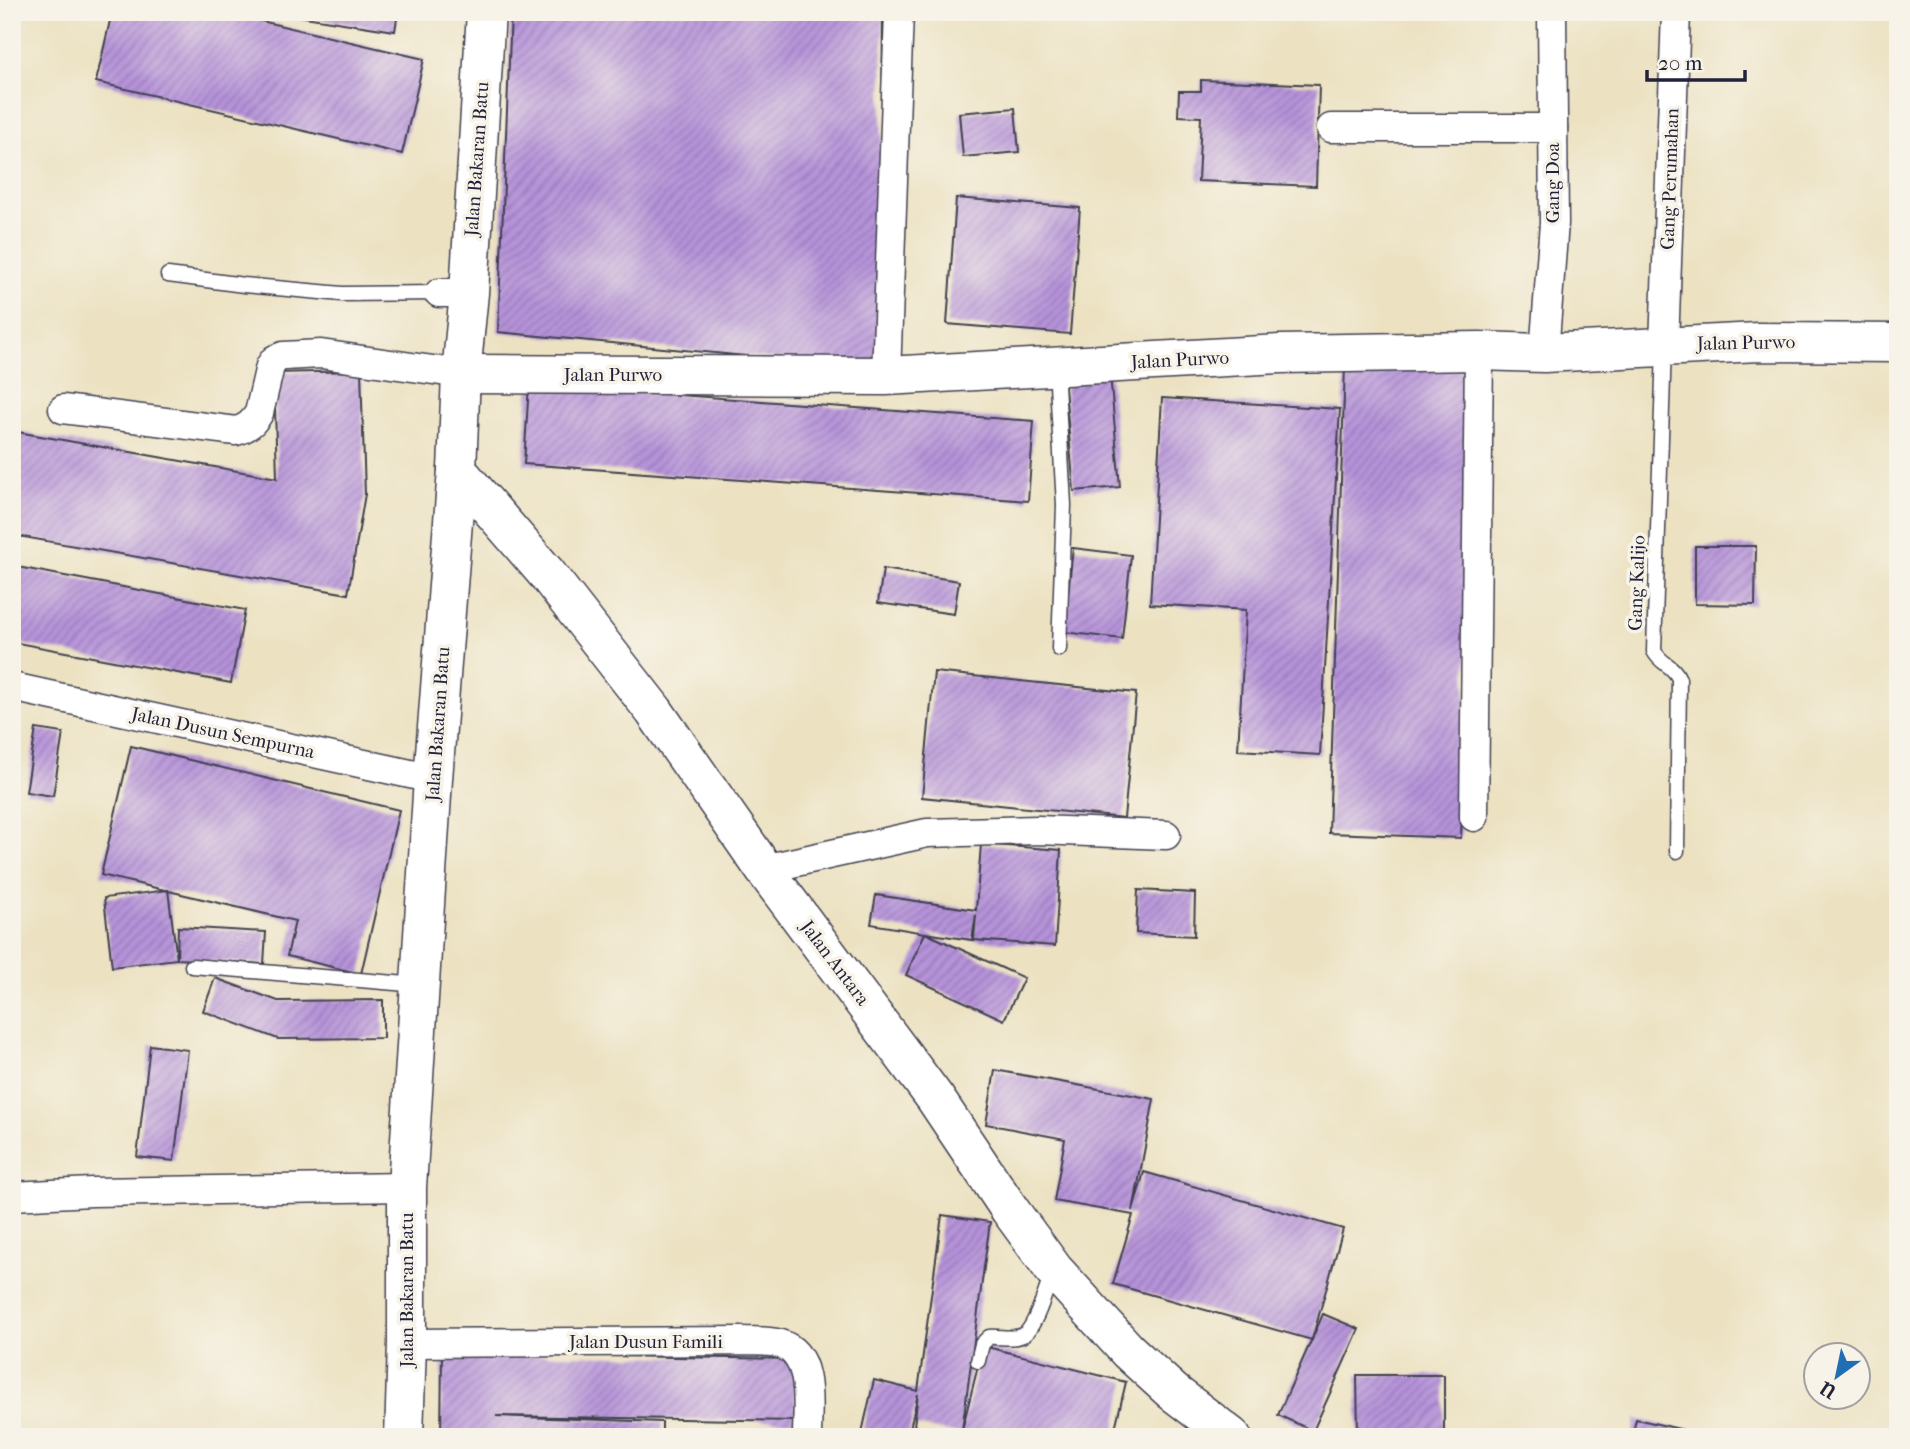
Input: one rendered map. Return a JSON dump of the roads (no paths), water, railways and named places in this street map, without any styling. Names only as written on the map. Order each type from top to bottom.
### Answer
[{"type":"main road","name":"Jalan Bakaran Batu","points":[[404,1437],[407,1187],[433,779],[457,470],[461,374],[454,293],[486,12]]},
{"type":"main road","name":"Jalan Purwo","points":[[461,374],[886,376],[1280,354],[1479,351],[1544,353],[1758,342],[1898,343]]},
{"type":"main road","name":"Jalan Antara","points":[[457,470],[547,574],[654,711],[764,869],[935,1098],[1054,1270],[1128,1351],[1173,1392],[1232,1437]]},
{"type":"street","points":[[886,376],[899,12]]},
{"type":"street","name":"Gang Doa","points":[[1544,353],[1554,223],[1552,12]]},
{"type":"street","name":"Gang Perumahan","points":[[1664,346],[1676,12]]},
{"type":"street","points":[[1331,128],[1553,128]]},
{"type":"street","points":[[1474,817],[1479,351]]},
{"type":"street","points":[[63,409],[236,430],[251,425],[259,413],[270,366],[277,357],[321,354],[461,374]]},
{"type":"street","name":"Jalan Dusun Sempurna","points":[[12,687],[433,779]]},
{"type":"street","points":[[764,869],[927,833],[1038,831],[1166,835]]},
{"type":"street","points":[[12,1196],[407,1187]]},
{"type":"street","name":"Jalan Dusun Famili","points":[[407,1343],[742,1341],[781,1344],[798,1355],[804,1370],[807,1385],[807,1437]]},
{"type":"lane","points":[[168,275],[342,294],[454,293]]},
{"type":"lane","name":"Gang Kalijo","points":[[1664,346],[1654,652],[1658,660],[1676,671],[1679,680],[1677,851]]},
{"type":"lane","points":[[1056,367],[1064,505],[1059,649]]},
{"type":"lane","points":[[192,966],[421,985]]},
{"type":"lane","points":[[978,1361],[979,1350],[987,1338],[1022,1335],[1028,1330],[1054,1270]]}]
